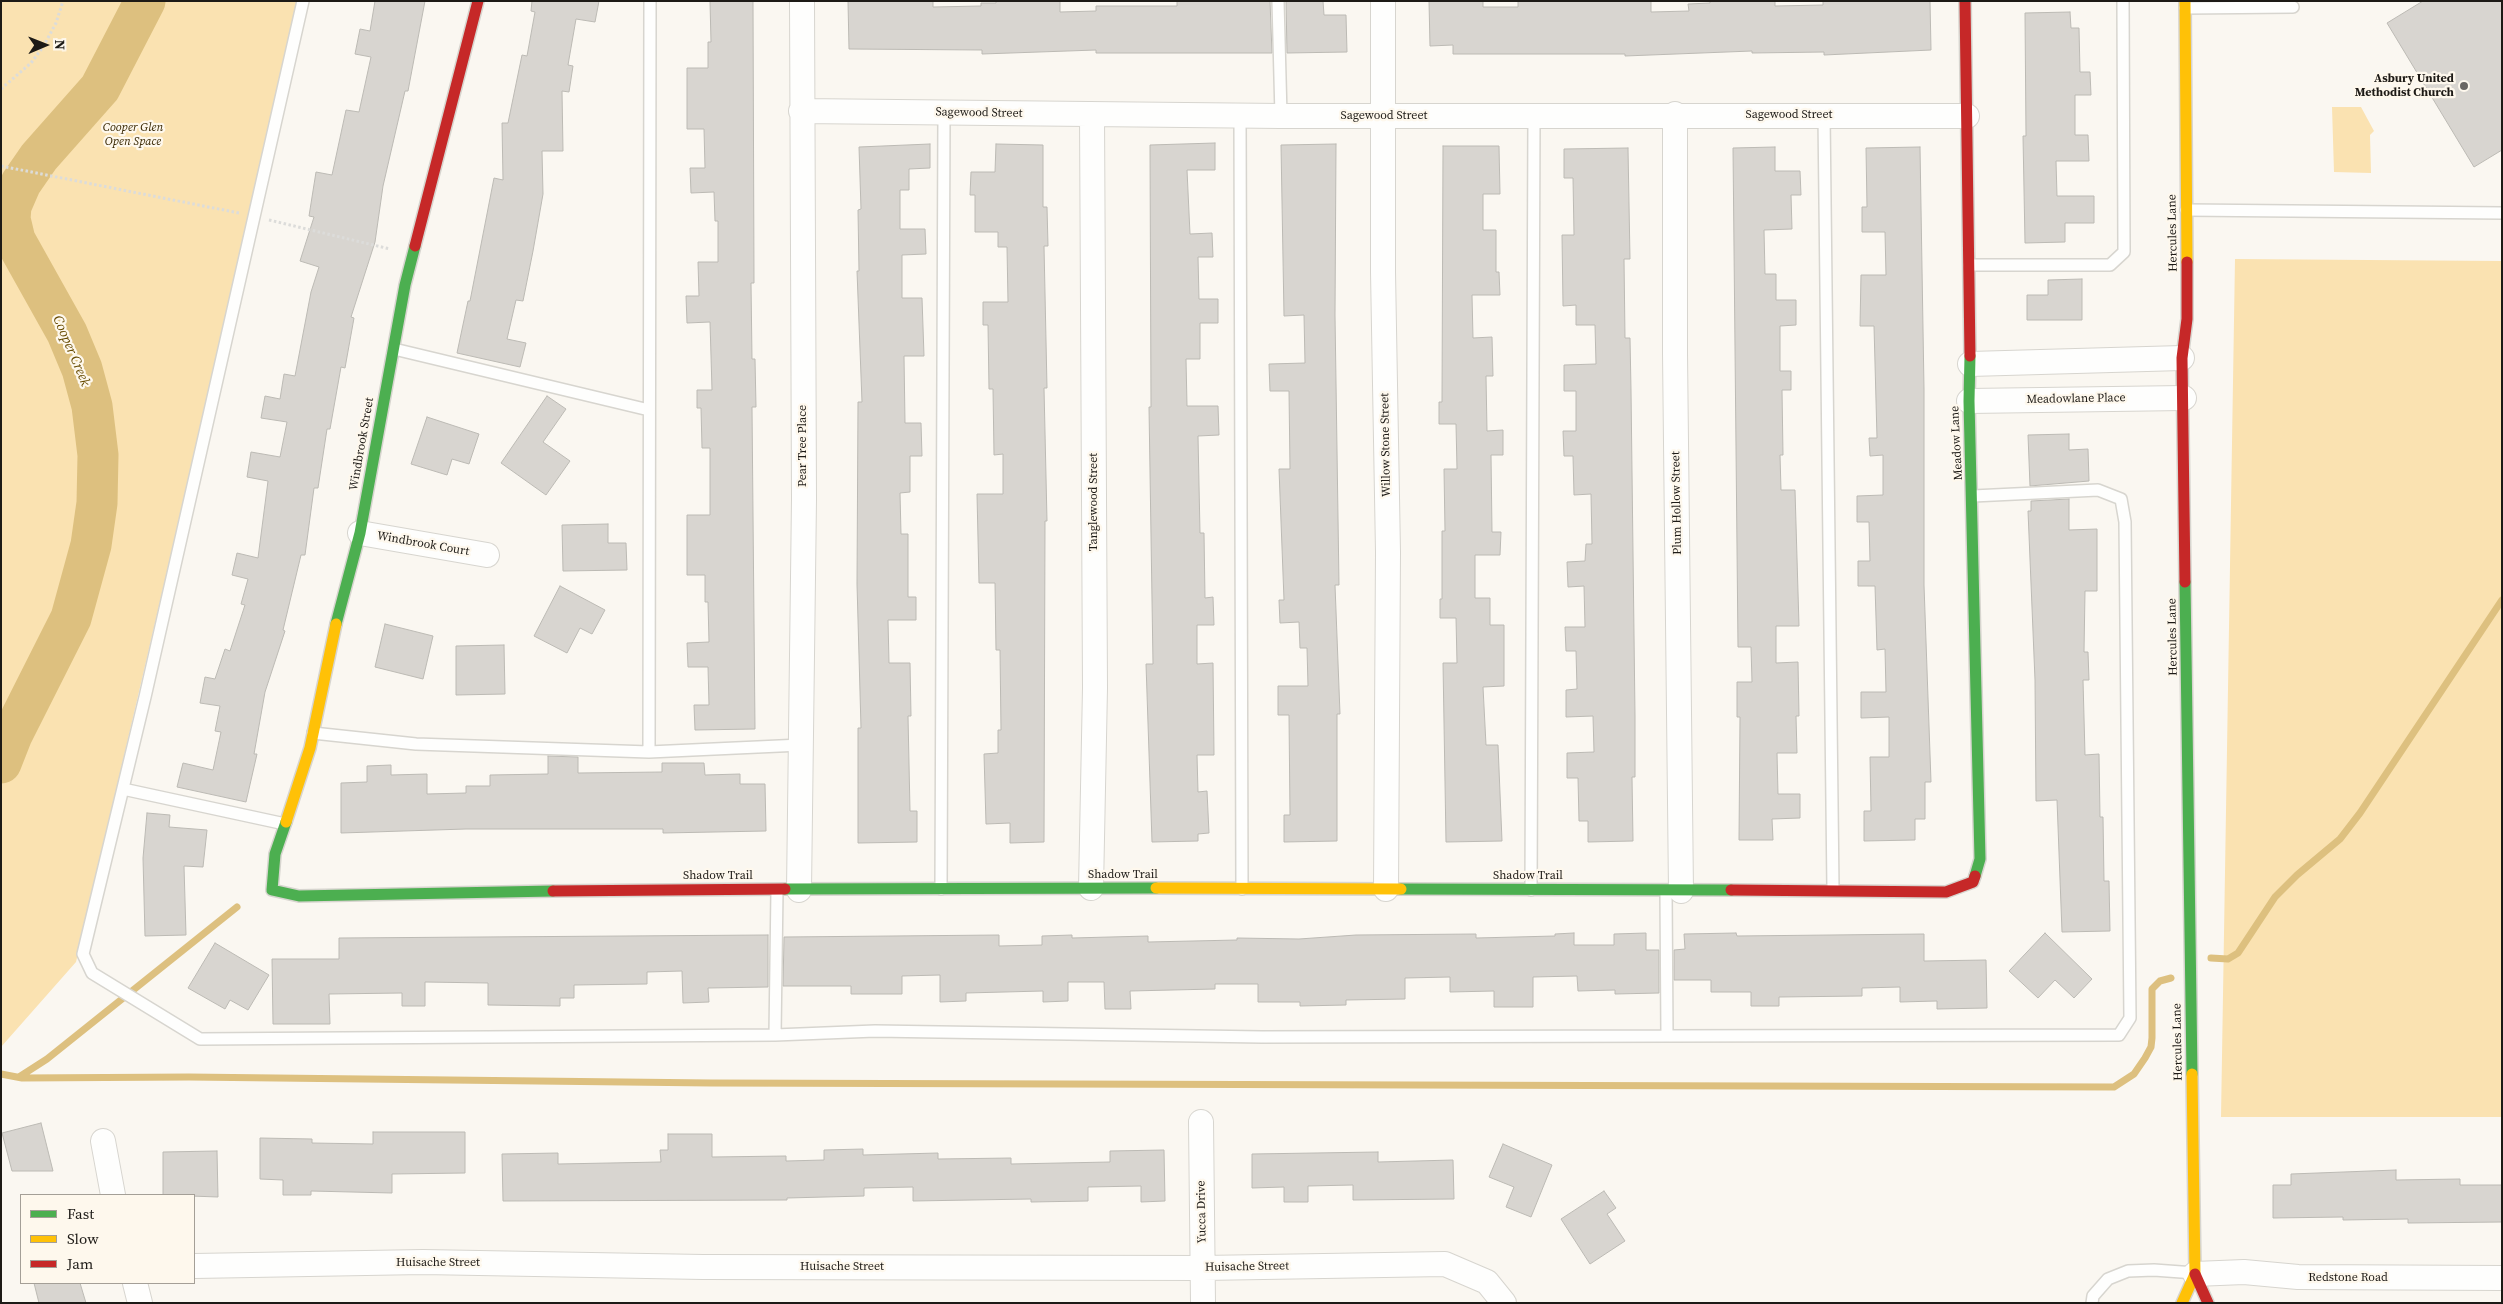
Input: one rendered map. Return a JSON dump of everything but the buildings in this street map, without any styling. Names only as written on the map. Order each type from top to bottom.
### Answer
[{"type":"street","name":"Windbrook Street","points":[[272,890],[275,854],[313,733],[338,612],[360,533],[405,285],[478,1]]},
{"type":"street","name":"Pear Tree Place","points":[[788,890],[801,745],[804,508],[802,1]]},
{"type":"street","name":"Willow Stone Street","points":[[1383,1],[1383,272],[1388,552],[1386,889]]},
{"type":"street","name":"Meadow Lane","points":[[1965,1],[1969,401],[1974,496],[1980,859],[1973,882]]},
{"type":"street","name":"Hercules Lane","points":[[2185,4],[2187,319],[2182,358],[2195,1274],[2208,1303]]},
{"type":"street","name":"Sagewood Street","points":[[801,111],[1240,116],[1675,114],[1967,116]]},
{"type":"street","name":"Plum Hollow Street","points":[[1674,891],[1675,114]]},
{"type":"street","name":"Tanglewood Street","points":[[1090,888],[1095,688],[1092,115]]},
{"type":"street","points":[[1970,364],[2182,358]]},
{"type":"street","name":"Meadowlane Place","points":[[1969,401],[2184,398]]},
{"type":"street","name":"Windbrook Court","points":[[360,533],[487,555]]},
{"type":"street","name":"Shadow Trail","points":[[272,890],[299,896],[674,889],[1090,888],[1946,892],[1973,882]]},
{"type":"street","name":"Yucca Drive","points":[[1201,1122],[1203,1303]]},
{"type":"street","points":[[103,1141],[112,1194]]},
{"type":"street","name":"Huisache Street","points":[[195,1266],[423,1262],[703,1267],[1203,1268],[1445,1264],[1487,1282],[1504,1303]]},
{"type":"street","name":"Redstone Road","points":[[2195,1274],[2244,1272],[2298,1278],[2502,1278]]},
{"type":"street","name":"Hercules Lane","points":[[2182,1303],[2195,1274]]},
{"type":"street","points":[[135,1284],[140,1303]]},
{"type":"lane","points":[[303,1],[123,789],[83,954],[92,973],[200,1039],[775,1035],[875,1031],[1262,1037],[2119,1035],[2130,1018],[2125,522],[2121,499],[2098,490],[1974,496]]},
{"type":"lane","points":[[649,752],[650,1]]},
{"type":"lane","points":[[1278,1],[1281,116]]},
{"type":"lane","points":[[1969,265],[2110,265],[2124,252],[2123,1]]},
{"type":"lane","points":[[2185,4],[2293,7]]},
{"type":"lane","points":[[941,889],[944,113]]},
{"type":"lane","points":[[1531,890],[1534,115]]},
{"type":"lane","points":[[1824,115],[1833,890]]},
{"type":"lane","points":[[1240,116],[1242,889]]},
{"type":"lane","points":[[2186,210],[2502,213]]},
{"type":"lane","points":[[394,349],[649,410]]},
{"type":"lane","points":[[313,733],[416,744],[649,752],[801,745]]},
{"type":"lane","points":[[123,789],[285,824]]},
{"type":"lane","points":[[775,1035],[788,890]]},
{"type":"lane","points":[[1667,1036],[1674,891]]},
{"type":"lane","points":[[2092,1303],[2093,1296],[2108,1279],[2128,1271],[2154,1270],[2195,1274]]},
{"type":"path","points":[[1,89],[31,63],[43,47],[56,23],[63,1]]},
{"type":"path","points":[[1,166],[96,186]]},
{"type":"green space","name":"Cooper Glen Open Space","points":[[1,1],[300,1],[76,962],[1,1047]]},
{"type":"green space","points":[[2332,107],[2361,107],[2374,131],[2370,135],[2371,173],[2334,172]]},
{"type":"green space","points":[[2235,259],[2502,261],[2502,1117],[2221,1117]]},
{"type":"waterway","name":"Cooper Creek","points":[[1,763],[12,735],[71,618],[91,545],[97,503],[98,455],[92,406],[82,369],[67,333],[15,240],[10,219],[11,206],[21,183],[39,157],[100,88],[145,1]]},
{"type":"waterway","points":[[2211,958],[2228,959],[2238,953],[2275,897],[2297,875],[2340,839],[2360,813],[2502,600]]},
{"type":"waterway","points":[[19,1077],[47,1059],[237,907]]},
{"type":"waterway","points":[[1,1074],[22,1078],[189,1077],[711,1083],[2114,1087],[2134,1074],[2151,1047],[2152,989],[2160,981],[2171,978]]},
{"type":"traffic: fast","points":[[336,624],[360,533],[405,285],[415,246]]},
{"type":"traffic: fast","points":[[1970,356],[1969,401],[1980,859],[1975,876]]},
{"type":"traffic: fast","points":[[2185,582],[2192,1074]]},
{"type":"traffic: fast","points":[[286,822],[275,854],[272,890],[299,896],[553,891]]},
{"type":"traffic: fast","points":[[785,889],[1156,888]]},
{"type":"traffic: fast","points":[[1401,889],[1731,890]]},
{"type":"traffic: slow","points":[[2185,1],[2187,262]]},
{"type":"traffic: slow","points":[[286,822],[310,748],[336,624]]},
{"type":"traffic: slow","points":[[1156,888],[1401,889]]},
{"type":"traffic: slow","points":[[2182,1303],[2195,1274],[2192,1074]]},
{"type":"traffic: jam","points":[[415,246],[478,1]]},
{"type":"traffic: jam","points":[[1965,1],[1970,356]]},
{"type":"traffic: jam","points":[[2185,582],[2182,358],[2187,319],[2187,262]]},
{"type":"traffic: jam","points":[[1731,890],[1946,892],[1973,882],[1975,876]]},
{"type":"traffic: jam","points":[[553,891],[785,889]]},
{"type":"traffic: jam","points":[[2195,1274],[2208,1303]]},
{"type":"place","name":"Asbury United Methodist Church","points":[[2464,86]]}]
